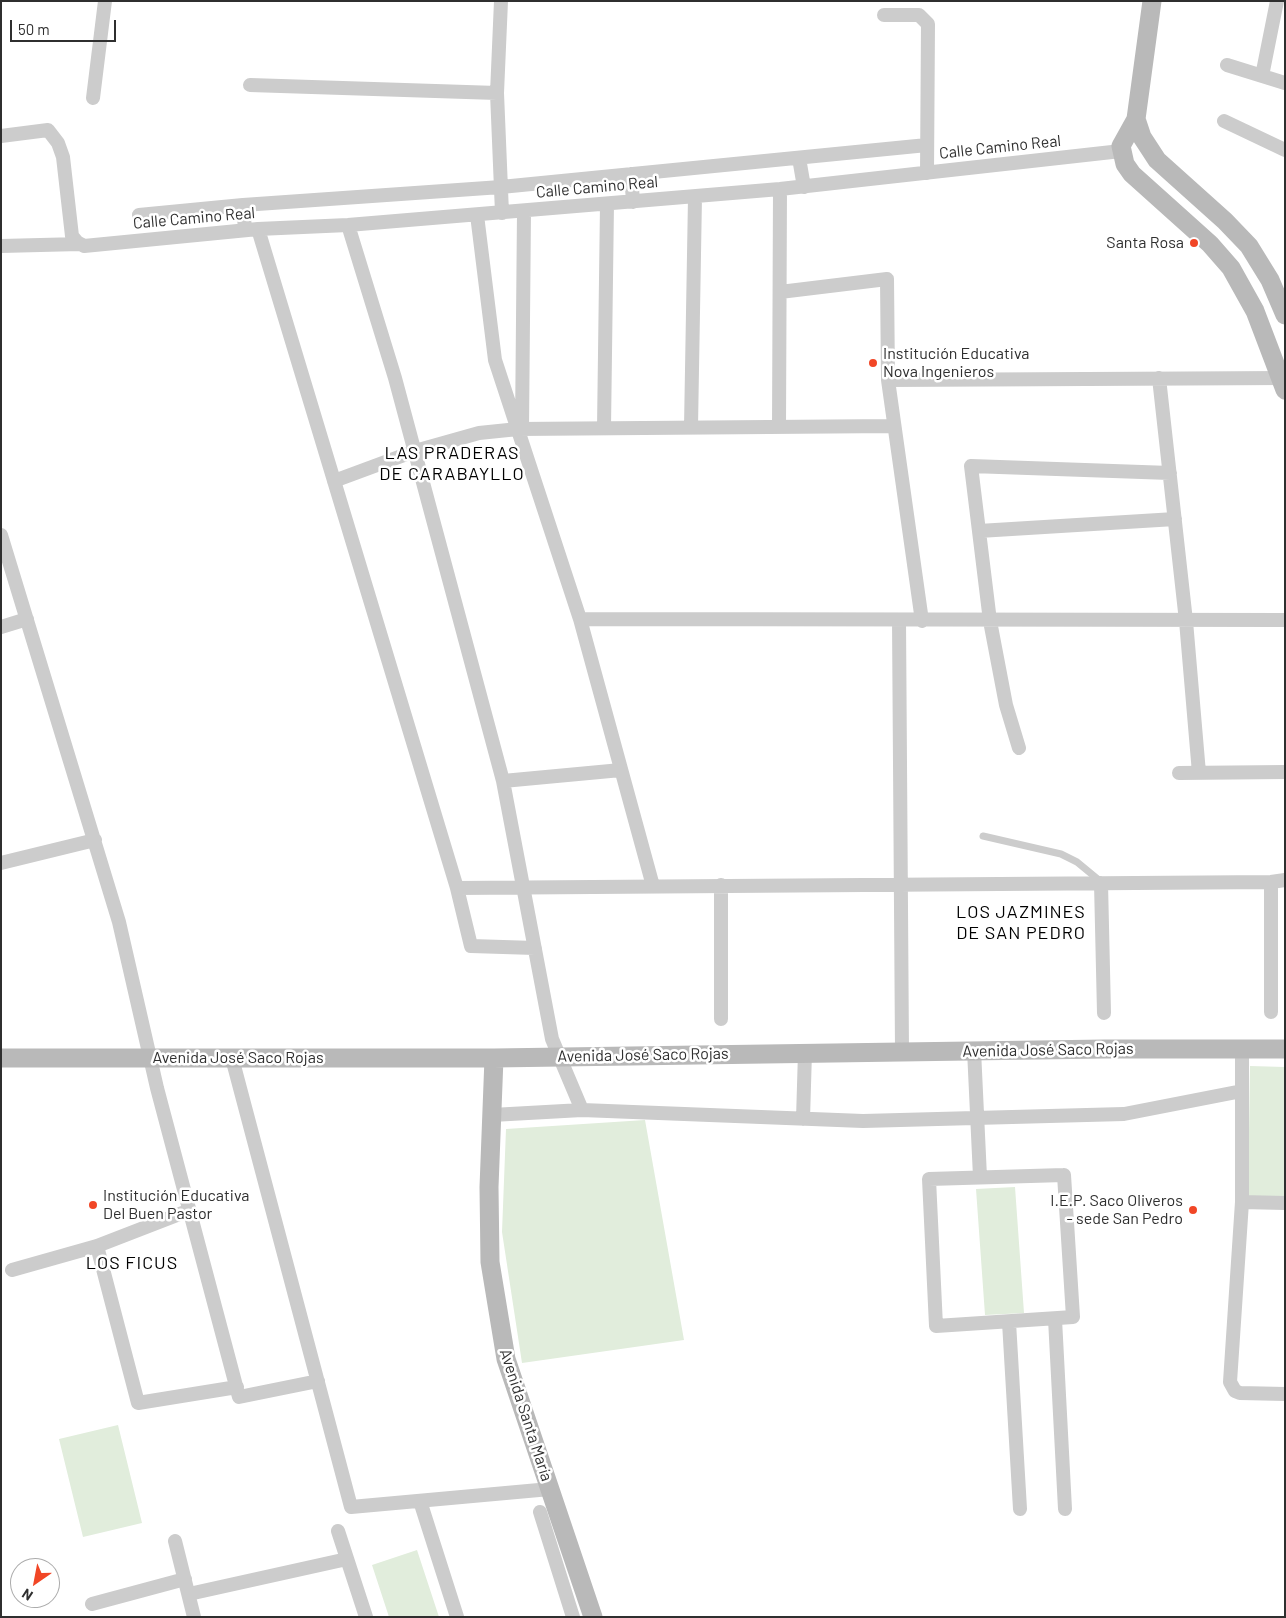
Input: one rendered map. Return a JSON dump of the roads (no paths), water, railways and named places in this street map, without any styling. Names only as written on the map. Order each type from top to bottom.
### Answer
[{"type":"main road","points":[[1152,1],[1136,119],[1126,134],[1121,151],[1125,164],[1132,174],[1210,244],[1231,268],[1255,310],[1284,382]]},
{"type":"main road","points":[[1136,119],[1142,137],[1157,160],[1225,221],[1249,246],[1270,280],[1285,315]]},
{"type":"main road","name":"Avenida José Saco Rojas","points":[[1,1058],[494,1058],[974,1050],[1285,1050]]},
{"type":"main road","name":"Avenida Santa María","points":[[494,1058],[490,1262],[506,1359],[593,1617]]},
{"type":"street","points":[[93,98],[105,1]]},
{"type":"street","points":[[501,1],[497,93],[502,213]]},
{"type":"street","points":[[1262,76],[1277,1]]},
{"type":"street","points":[[884,15],[919,15],[928,24],[927,173]]},
{"type":"street","points":[[1227,65],[1285,82]]},
{"type":"street","points":[[250,85],[497,93]]},
{"type":"street","points":[[1224,121],[1285,150]]},
{"type":"street","points":[[1,136],[48,130],[58,143],[63,157],[71,228],[78,243]]},
{"type":"street","points":[[139,215],[501,187],[928,145]]},
{"type":"street","name":"Calle Camino Real","points":[[1,246],[78,243],[348,225],[696,197],[804,187],[1121,151]]},
{"type":"street","points":[[799,158],[804,187]]},
{"type":"street","points":[[632,174],[633,202]]},
{"type":"street","points":[[779,427],[780,189]]},
{"type":"street","points":[[691,428],[696,197]]},
{"type":"street","points":[[604,428],[607,204]]},
{"type":"street","points":[[244,206],[334,481],[457,888],[471,946],[535,948]]},
{"type":"street","points":[[520,429],[524,211]]},
{"type":"street","points":[[477,215],[495,360],[520,429],[580,618],[653,886]]},
{"type":"street","points":[[348,225],[415,451],[503,781],[552,1039],[582,1110]]},
{"type":"street","points":[[780,292],[887,279],[888,380],[922,621]]},
{"type":"street","points":[[888,380],[1159,378],[1284,382]]},
{"type":"street","points":[[1159,378],[1186,622],[1199,773]]},
{"type":"street","points":[[334,481],[415,451],[480,433],[520,429],[894,426]]},
{"type":"street","points":[[1019,748],[1006,705],[990,621],[970,466],[1170,473]]},
{"type":"street","points":[[979,531],[1175,519]]},
{"type":"street","points":[[1,535],[119,922],[150,1058],[239,1397],[318,1381]]},
{"type":"street","points":[[580,618],[1186,622],[1285,620]]},
{"type":"street","points":[[1,627],[27,619]]},
{"type":"street","points":[[899,620],[902,1052]]},
{"type":"street","points":[[503,781],[621,770]]},
{"type":"street","points":[[1180,773],[1285,772]]},
{"type":"street","points":[[1,863],[95,840]]},
{"type":"street","points":[[457,888],[1278,881],[1270,1012]]},
{"type":"street","points":[[1101,883],[1104,1012]]},
{"type":"street","points":[[720,885],[721,1020]]},
{"type":"street","points":[[1242,1049],[1242,1202],[1230,1382],[1235,1391],[1240,1393],[1285,1394]]},
{"type":"street","points":[[974,1050],[980,1177]]},
{"type":"street","points":[[804,1119],[805,1052]]},
{"type":"street","points":[[232,1058],[351,1507],[550,1489]]},
{"type":"street","points":[[492,1115],[582,1110],[863,1120],[1124,1114],[1242,1091]]},
{"type":"street","points":[[1064,1175],[1073,1317],[1055,1319],[936,1326],[929,1179],[1064,1175]]},
{"type":"street","points":[[1242,1202],[1285,1203]]},
{"type":"street","points":[[12,1270],[97,1246],[190,1210]]},
{"type":"street","points":[[97,1246],[138,1403],[237,1387]]},
{"type":"street","points":[[1055,1319],[1065,1509]]},
{"type":"street","points":[[1009,1322],[1020,1508]]},
{"type":"street","points":[[420,1500],[457,1617]]},
{"type":"street","points":[[540,1512],[573,1617]]},
{"type":"street","points":[[338,1531],[366,1617]]},
{"type":"street","points":[[176,1541],[194,1617]]},
{"type":"street","points":[[189,1594],[347,1559]]},
{"type":"street","points":[[92,1604],[185,1579]]},
{"type":"lane","points":[[983,836],[1061,854],[1077,862],[1101,883]]},
{"type":"place","name":"Santa Rosa","points":[[1194,243]]},
{"type":"place","name":"Institución Educativa Nova Ingenieros","points":[[873,363]]},
{"type":"place","name":"Institución Educativa Del Buen Pastor","points":[[93,1205]]},
{"type":"place","name":"I.E.P. Saco Oliveros - sede San Pedro","points":[[1193,1210]]},
{"type":"district","name":"LAS PRADERAS DE CARABAYLLO","points":[[452,463]]},
{"type":"district","name":"LOS JAZMINES DE SAN PEDRO","points":[[1021,922]]},
{"type":"district","name":"LOS FICUS","points":[[132,1263]]}]
